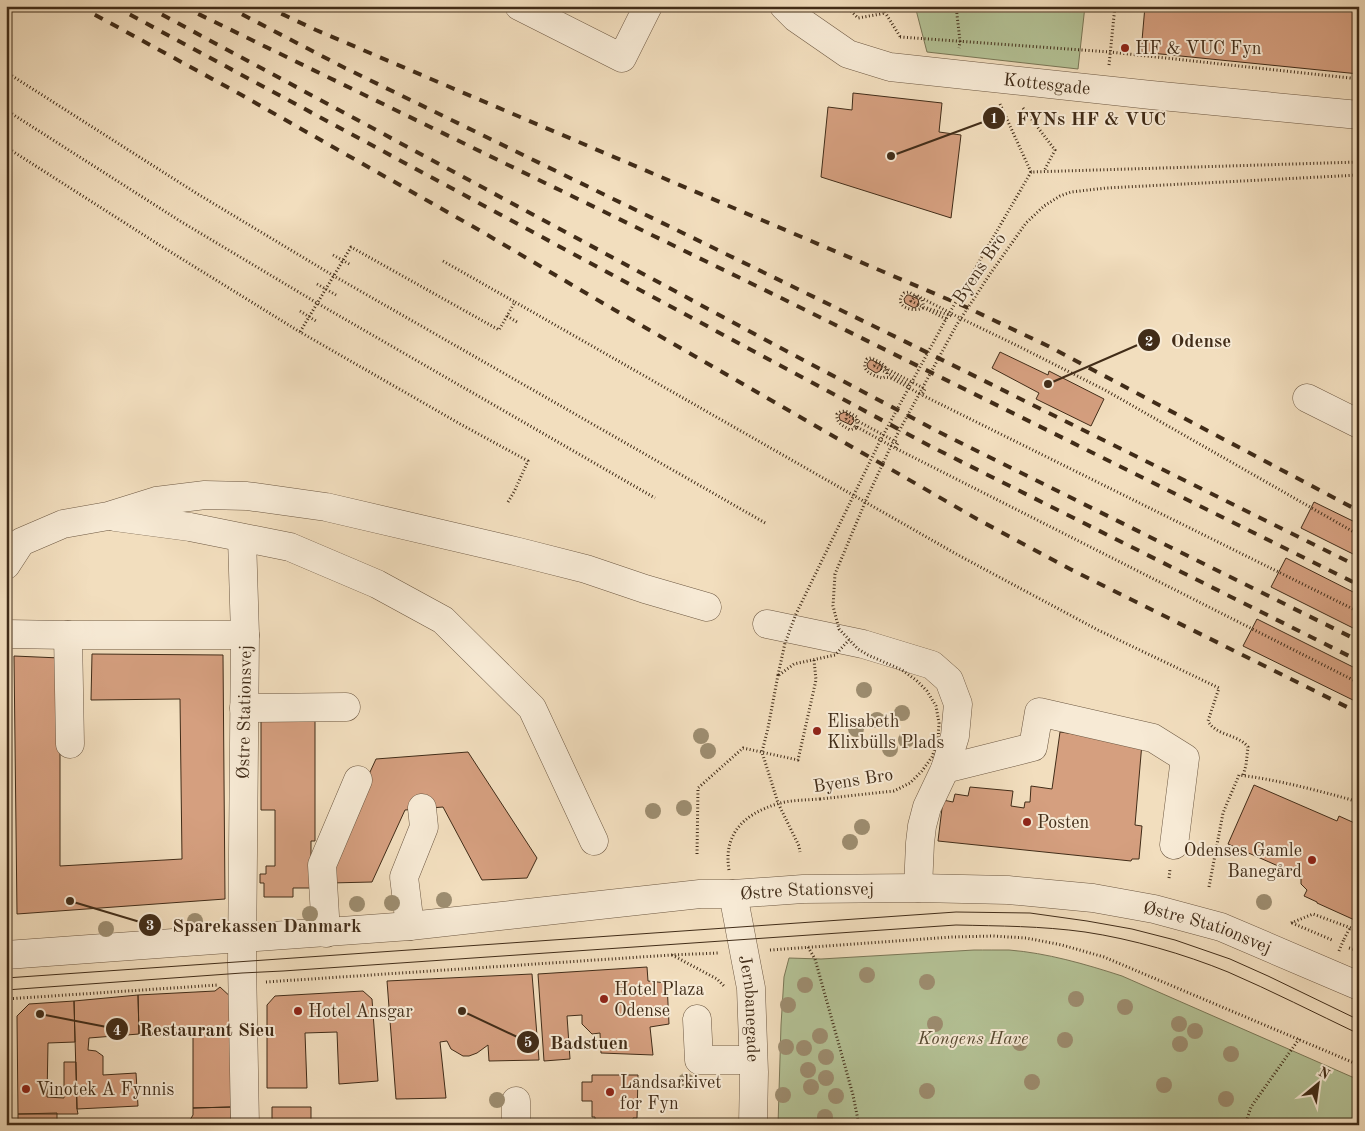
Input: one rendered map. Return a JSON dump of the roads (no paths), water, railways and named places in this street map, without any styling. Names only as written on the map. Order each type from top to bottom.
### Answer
[{"type":"street","points":[[519,6],[622,58],[648,6]]},
{"type":"street","name":"Kottesgade","points":[[784,6],[796,18],[848,54],[890,67],[1359,115]]},
{"type":"street","points":[[1307,398],[1359,424]]},
{"type":"street","points":[[6,565],[21,542],[63,524],[108,516],[156,501],[205,495],[247,496],[316,506],[519,552],[577,566],[707,607]]},
{"type":"street","points":[[108,516],[190,527],[290,547],[377,584],[443,620],[532,708],[594,840]]},
{"type":"street","points":[[242,538],[245,635]]},
{"type":"street","points":[[767,624],[863,644],[932,665],[949,680],[958,704],[955,736],[945,769],[927,807],[922,826],[918,888]]},
{"type":"street","name":"Østre Stationsvej","points":[[6,634],[245,635],[242,937]]},
{"type":"street","points":[[68,635],[70,744]]},
{"type":"street","points":[[244,708],[346,707]]},
{"type":"street","points":[[945,769],[1033,747],[1039,712],[1153,738],[1185,758],[1174,845]]},
{"type":"street","points":[[326,933],[322,865],[358,780]]},
{"type":"street","points":[[410,926],[404,877],[424,827],[422,808]]},
{"type":"street","name":"Østre Stationsvej","points":[[6,955],[410,926],[700,894],[734,894],[803,889],[918,888],[1008,890],[1093,898],[1154,909],[1221,927],[1359,986]]},
{"type":"street","name":"Jernbanegade","points":[[734,894],[751,988],[754,1060],[753,1125]]},
{"type":"street","points":[[242,937],[245,1125]]},
{"type":"street","points":[[697,1019],[699,1060],[754,1060]]},
{"type":"tram line","points":[[6,978],[956,912],[1030,913],[1132,929],[1175,940],[1230,959],[1359,1020]]},
{"type":"tram line","points":[[6,990],[956,925],[1004,926],[1085,932],[1176,953],[1228,972],[1359,1034]]},
{"type":"railway","points":[[79,6],[238,93],[479,230],[977,519],[1070,569],[1359,713]]},
{"type":"railway","points":[[114,6],[932,447],[1359,661]]},
{"type":"railway","points":[[146,6],[939,432],[1359,641]]},
{"type":"railway","points":[[182,6],[775,295],[1359,585]]},
{"type":"railway","points":[[226,6],[345,68],[900,339],[1359,567]]},
{"type":"railway","points":[[265,6],[316,30],[966,307],[1048,346],[1359,511]]},
{"type":"place","name":"HF & VUC Fyn","points":[[1125,48]]},
{"type":"place","name":"FYNs HF & VUC","points":[[891,156]]},
{"type":"place","name":"Odense","points":[[1048,384]]},
{"type":"place","name":"Elisabeth Klixbülls Plads","points":[[817,731]]},
{"type":"place","name":"Posten","points":[[1027,822]]},
{"type":"place","name":"Odenses Gamle Banegård","points":[[1312,860]]},
{"type":"place","name":"Sparekassen Danmark","points":[[70,901]]},
{"type":"place","name":"Hotel Plaza Odense","points":[[604,999]]},
{"type":"place","name":"Hotel Ansgar","points":[[298,1011]]},
{"type":"place","name":"Badstuen","points":[[462,1011]]},
{"type":"place","name":"Restaurant Sieu","points":[[40,1014]]},
{"type":"place","name":"Vinotek A Fynnis","points":[[26,1089]]},
{"type":"place","name":"Landsarkivet for Fyn","points":[[610,1092]]},
{"type":"park label","name":"Kongens Have","points":[[973,1038]]}]
